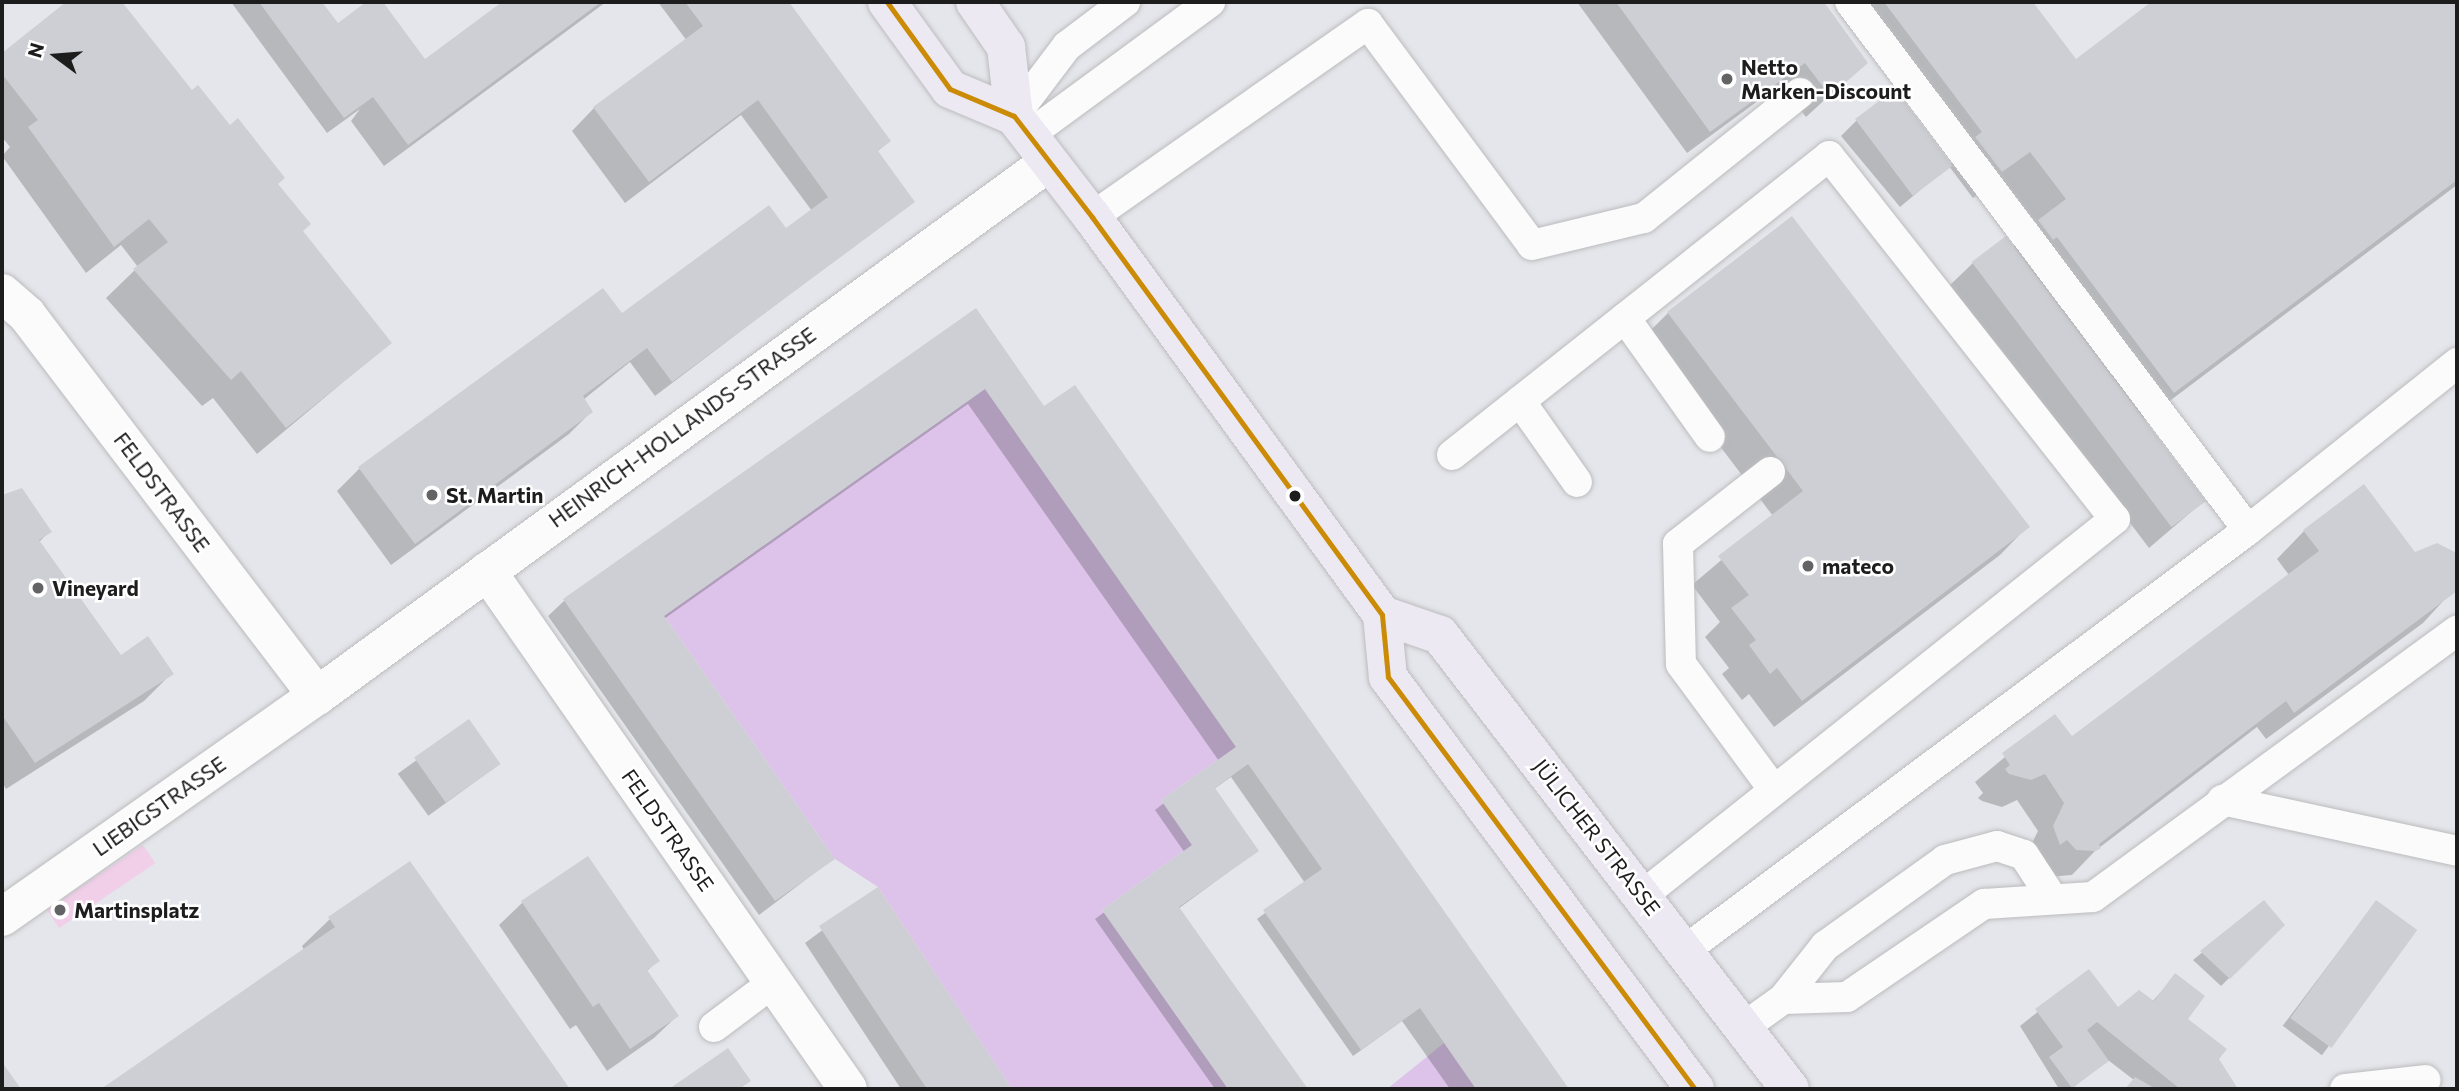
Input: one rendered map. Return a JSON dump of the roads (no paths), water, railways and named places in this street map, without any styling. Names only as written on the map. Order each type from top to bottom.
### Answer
[{"type":"main road","points":[[887,2],[950,89],[1031,137]]},
{"type":"main road","points":[[975,2],[1006,47],[1031,137],[1382,615],[1388,677],[1695,1089]]},
{"type":"main road","name":"JÜLICHER STRASSE","points":[[1382,615],[1440,635],[1790,1089]]},
{"type":"street","name":"HEINRICH-HOLLANDS-STRASSE","points":[[317,696],[487,571],[1031,137]]},
{"type":"street","name":"FELDSTRASSE","points":[[2,293],[27,315],[317,696]]},
{"type":"street","name":"FELDSTRASSE","points":[[487,571],[848,1089]]},
{"type":"street","name":"LIEBIGSTRASSE","points":[[2,917],[317,696]]},
{"type":"lane","points":[[1031,137],[1067,46],[1125,2]]},
{"type":"lane","points":[[1031,137],[1210,2]]},
{"type":"lane","points":[[1850,2],[2248,530]]},
{"type":"lane","points":[[1092,217],[1368,24],[1532,245],[1644,218],[1800,93]]},
{"type":"lane","points":[[1452,454],[1829,156],[2115,519],[1643,895]]},
{"type":"lane","points":[[1625,318],[1710,437]]},
{"type":"lane","points":[[1684,951],[2248,530],[2457,363]]},
{"type":"lane","points":[[1520,401],[1577,482]]},
{"type":"lane","points":[[1770,472],[1678,544],[1681,664],[1774,790]]},
{"type":"lane","points":[[1783,999],[1847,997],[1984,904],[2093,897],[2222,800],[2457,631]]},
{"type":"lane","points":[[2222,800],[2457,850]]},
{"type":"lane","points":[[1744,1027],[1783,999],[1825,946],[1945,860],[1997,846],[2024,855],[2052,898]]},
{"type":"lane","points":[[714,1027],[774,982]]},
{"type":"lane","points":[[2345,1089],[2426,1080]]},
{"type":"place","name":"Netto Marken-Discount","points":[[1727,79]]},
{"type":"place","name":"St. Martin","points":[[432,495]]},
{"type":"place","name":"mateco","points":[[1808,566]]},
{"type":"place","name":"Vineyard","points":[[38,588]]},
{"type":"place","name":"Martinsplatz","points":[[60,910]]}]
